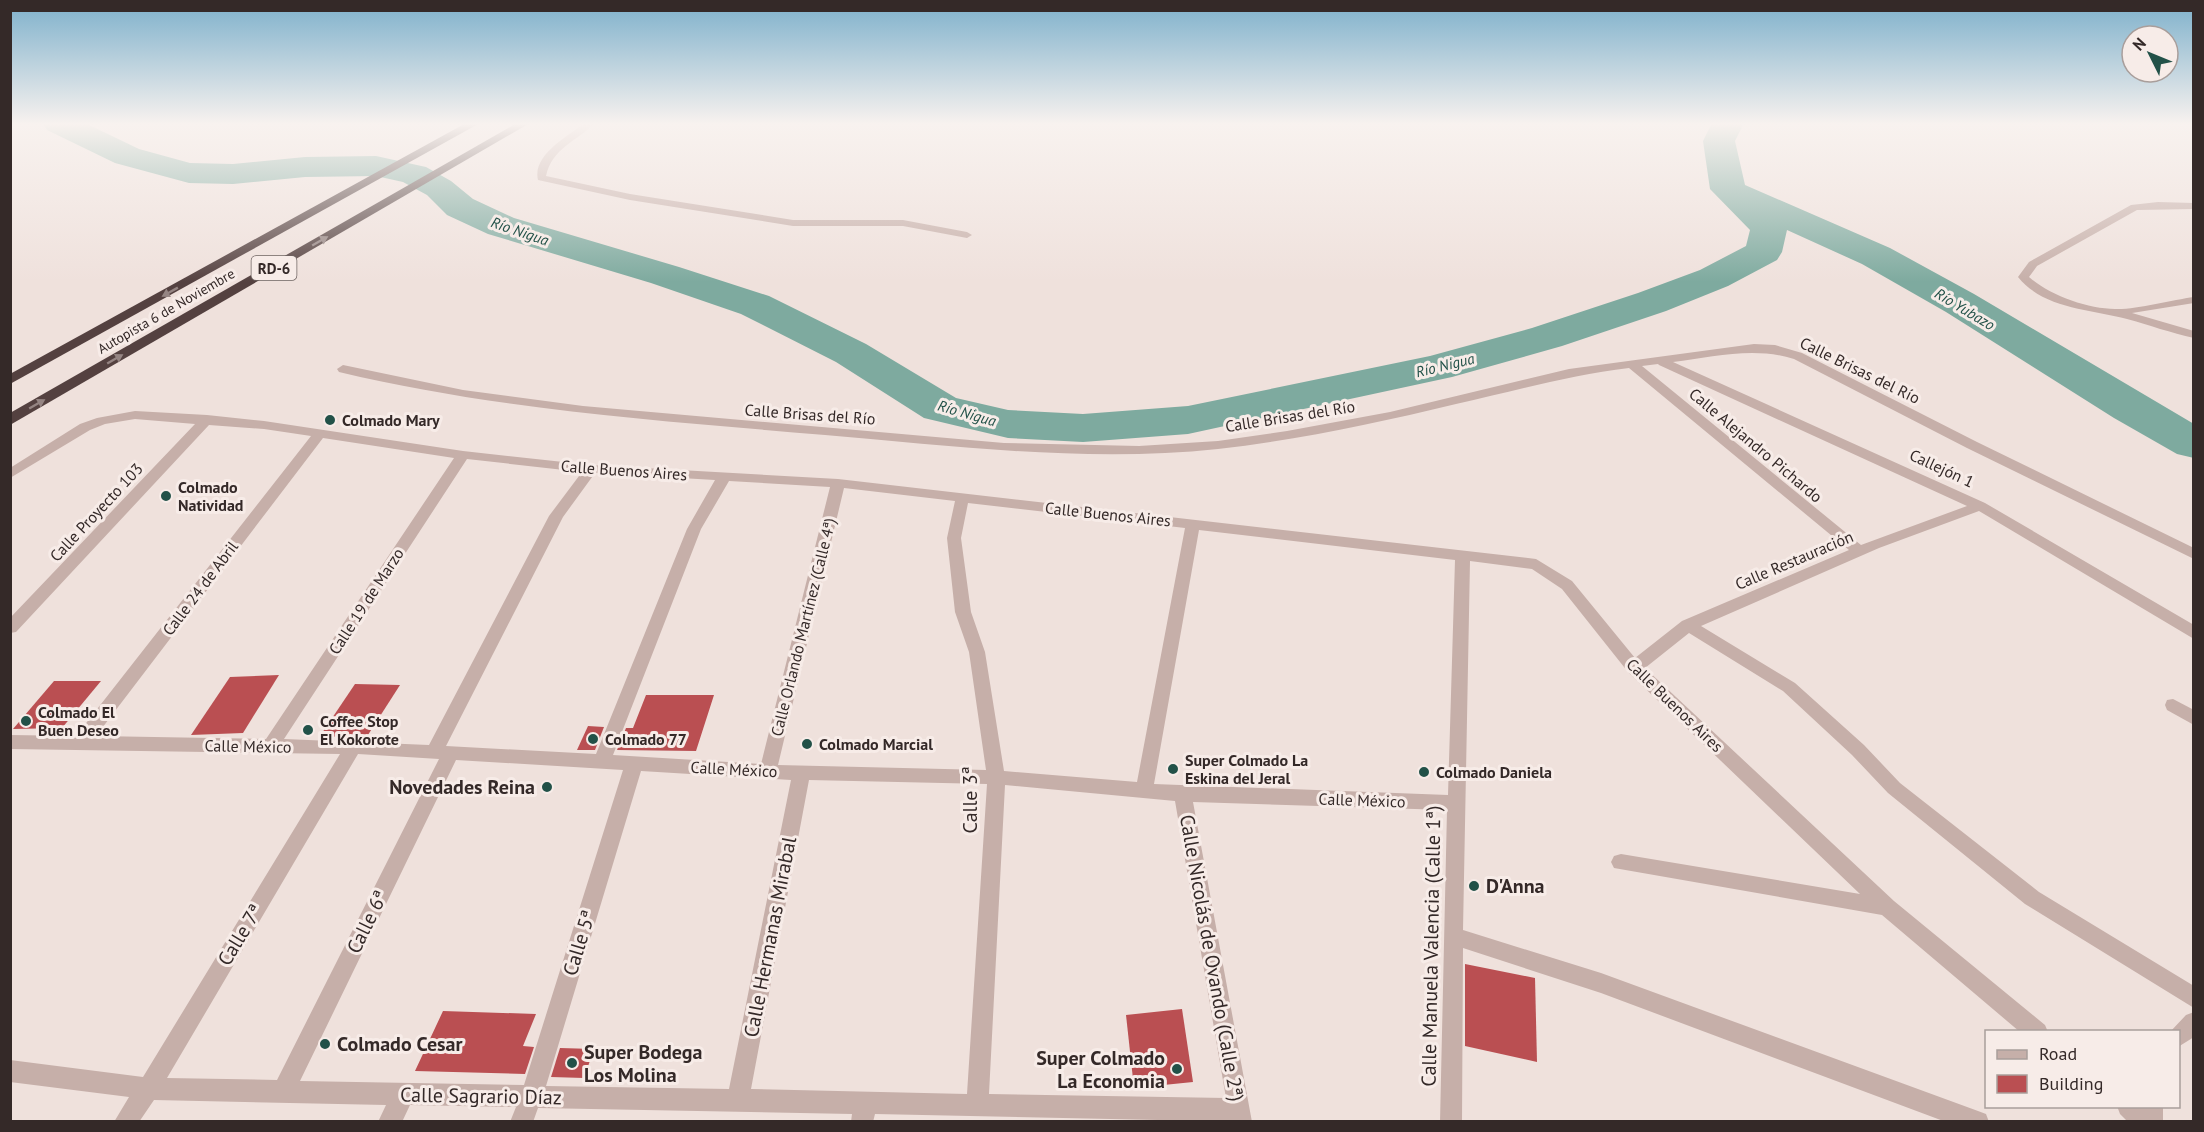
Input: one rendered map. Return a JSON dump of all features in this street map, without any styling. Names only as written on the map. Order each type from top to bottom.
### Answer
[{"type":"highway","name":"Autopista 6 de Noviembre","points":[[16,376],[380,176]]},
{"type":"highway","name":"Autopista 6 de Noviembre","points":[[10,420],[434,176]]},
{"type":"street","points":[[541,176],[541,178],[630,196],[793,223],[903,222],[967,235]]},
{"type":"street","points":[[2193,206],[2135,207],[2033,264],[2024,277],[2033,288],[2069,305],[2115,312],[2193,335]]},
{"type":"street","points":[[2115,312],[2193,300]]},
{"type":"street","name":"Calle Brisas del Río","points":[[343,369],[413,387],[494,400],[654,418],[994,445],[1092,450],[1182,448],[1284,435],[1387,416],[1569,373],[1754,348],[1775,349],[1798,356],[2193,554]]},
{"type":"street","name":"Callejón 1","points":[[1662,361],[1980,506],[2193,633]]},
{"type":"street","name":"Calle Alejandro Pichardo","points":[[1632,364],[1859,551]]},
{"type":"street","name":"Calle Buenos Aires","points":[[10,474],[71,435],[102,421],[135,415],[207,419],[320,433],[463,455],[591,469],[838,483],[1536,564],[1567,585],[1634,668],[1887,907],[2035,1030]]},
{"type":"street","name":"Calle Proyecto 103","points":[[10,628],[207,419]]},
{"type":"street","name":"Calle 24 de Abril","points":[[81,743],[320,433]]},
{"type":"street","name":"Calle 19 de Marzo","points":[[270,747],[463,455]]},
{"type":"street","name":"Calle 6ª","points":[[283,1091],[556,516],[591,469]]},
{"type":"street","points":[[602,761],[694,530],[724,477]]},
{"type":"street","name":"Calle Orlando Martínez (Calle 4ª)","points":[[768,771],[838,483]]},
{"type":"street","name":"Calle 3ª","points":[[962,499],[954,538],[963,612],[976,652],[996,777],[977,1105]]},
{"type":"street","name":"Calle Restauración","points":[[1634,668],[1688,625],[1859,551],[1980,506]]},
{"type":"street","points":[[1144,792],[1193,523]]},
{"type":"street","name":"Calle Manuela Valencia (Calle 1ª)","points":[[1451,1122],[1453,936],[1463,556]]},
{"type":"street","points":[[1688,625],[1789,687],[1851,743],[1894,788],[2032,898],[2193,998]]},
{"type":"street","points":[[2173,705],[2193,719]]},
{"type":"street","name":"Calle México","points":[[10,742],[353,747],[801,773],[996,777],[1183,794],[1456,803]]},
{"type":"street","name":"Calle 7ª","points":[[125,1122],[148,1089],[353,747]]},
{"type":"street","name":"Calle 5ª","points":[[521,1122],[531,1097],[634,763]]},
{"type":"street","name":"Calle Hermanas Mirabal","points":[[738,1100],[801,773]]},
{"type":"street","name":"Calle Nicolás de Ovando (Calle 2ª)","points":[[1183,794],[1241,1116]]},
{"type":"street","points":[[1621,862],[1887,907]]},
{"type":"street","points":[[1453,936],[1601,983],[1978,1122]]},
{"type":"street","points":[[2180,1035],[2193,1022]]},
{"type":"street","name":"Calle Sagrario Díaz","points":[[10,1071],[148,1089],[738,1100],[863,1112],[977,1105],[1102,1114],[1241,1116]]},
{"type":"street","points":[[389,1122],[404,1094]]},
{"type":"street","points":[[2129,1108],[2146,1122]]},
{"type":"building","points":[[279,675],[243,733],[191,735],[230,677]]},
{"type":"building","points":[[54,681],[101,681],[62,728],[13,729]]},
{"type":"building","points":[[355,684],[400,685],[366,738],[320,736]]},
{"type":"building","points":[[646,695],[714,695],[696,751],[617,750],[626,728],[633,728]]},
{"type":"building","name":"Colmado 77","points":[[588,726],[604,727],[595,750],[577,750]]},
{"type":"building","points":[[1465,964],[1535,978],[1537,1062],[1465,1046]]},
{"type":"building","points":[[1182,1009],[1193,1082],[1134,1088],[1126,1015]]},
{"type":"building","points":[[443,1011],[536,1014],[523,1046],[534,1047],[525,1074],[415,1071]]},
{"type":"building","name":"Super Bodega Los Molina","points":[[560,1048],[594,1049],[584,1078],[551,1077]]},
{"type":"waterway","name":"Río Nigua","points":[[417,176],[439,188],[460,207],[501,226],[665,275],[755,305],[851,353],[940,408],[1008,424],[1083,428],[1188,420],[1436,368],[1547,337],[1652,302],[1714,278],[1763,252],[1769,228],[1728,189],[1726,176]]},
{"type":"waterway","name":"Río Yubazo","points":[[1739,194],[1876,256],[1960,303],[2130,408],[2194,444]]},
{"type":"place","name":"Colmado Mary","points":[[330,420]]},
{"type":"place","name":"Colmado Natividad","points":[[166,496]]},
{"type":"place","name":"Colmado El Buen Deseo","points":[[26,721]]},
{"type":"place","name":"Coffee Stop El Kokorote","points":[[308,730]]},
{"type":"place","name":"Colmado 77","points":[[593,739]]},
{"type":"place","name":"Colmado Marcial","points":[[807,744]]},
{"type":"place","name":"Super Colmado La Eskina del Jeral","points":[[1173,769]]},
{"type":"place","name":"Colmado Daniela","points":[[1424,772]]},
{"type":"place","name":"Novedades Reina","points":[[547,787]]},
{"type":"place","name":"D'Anna","points":[[1474,886]]},
{"type":"place","name":"Colmado Cesar","points":[[325,1044]]},
{"type":"place","name":"Super Bodega Los Molina","points":[[572,1063]]},
{"type":"place","name":"Super Colmado La Economia","points":[[1177,1069]]}]
